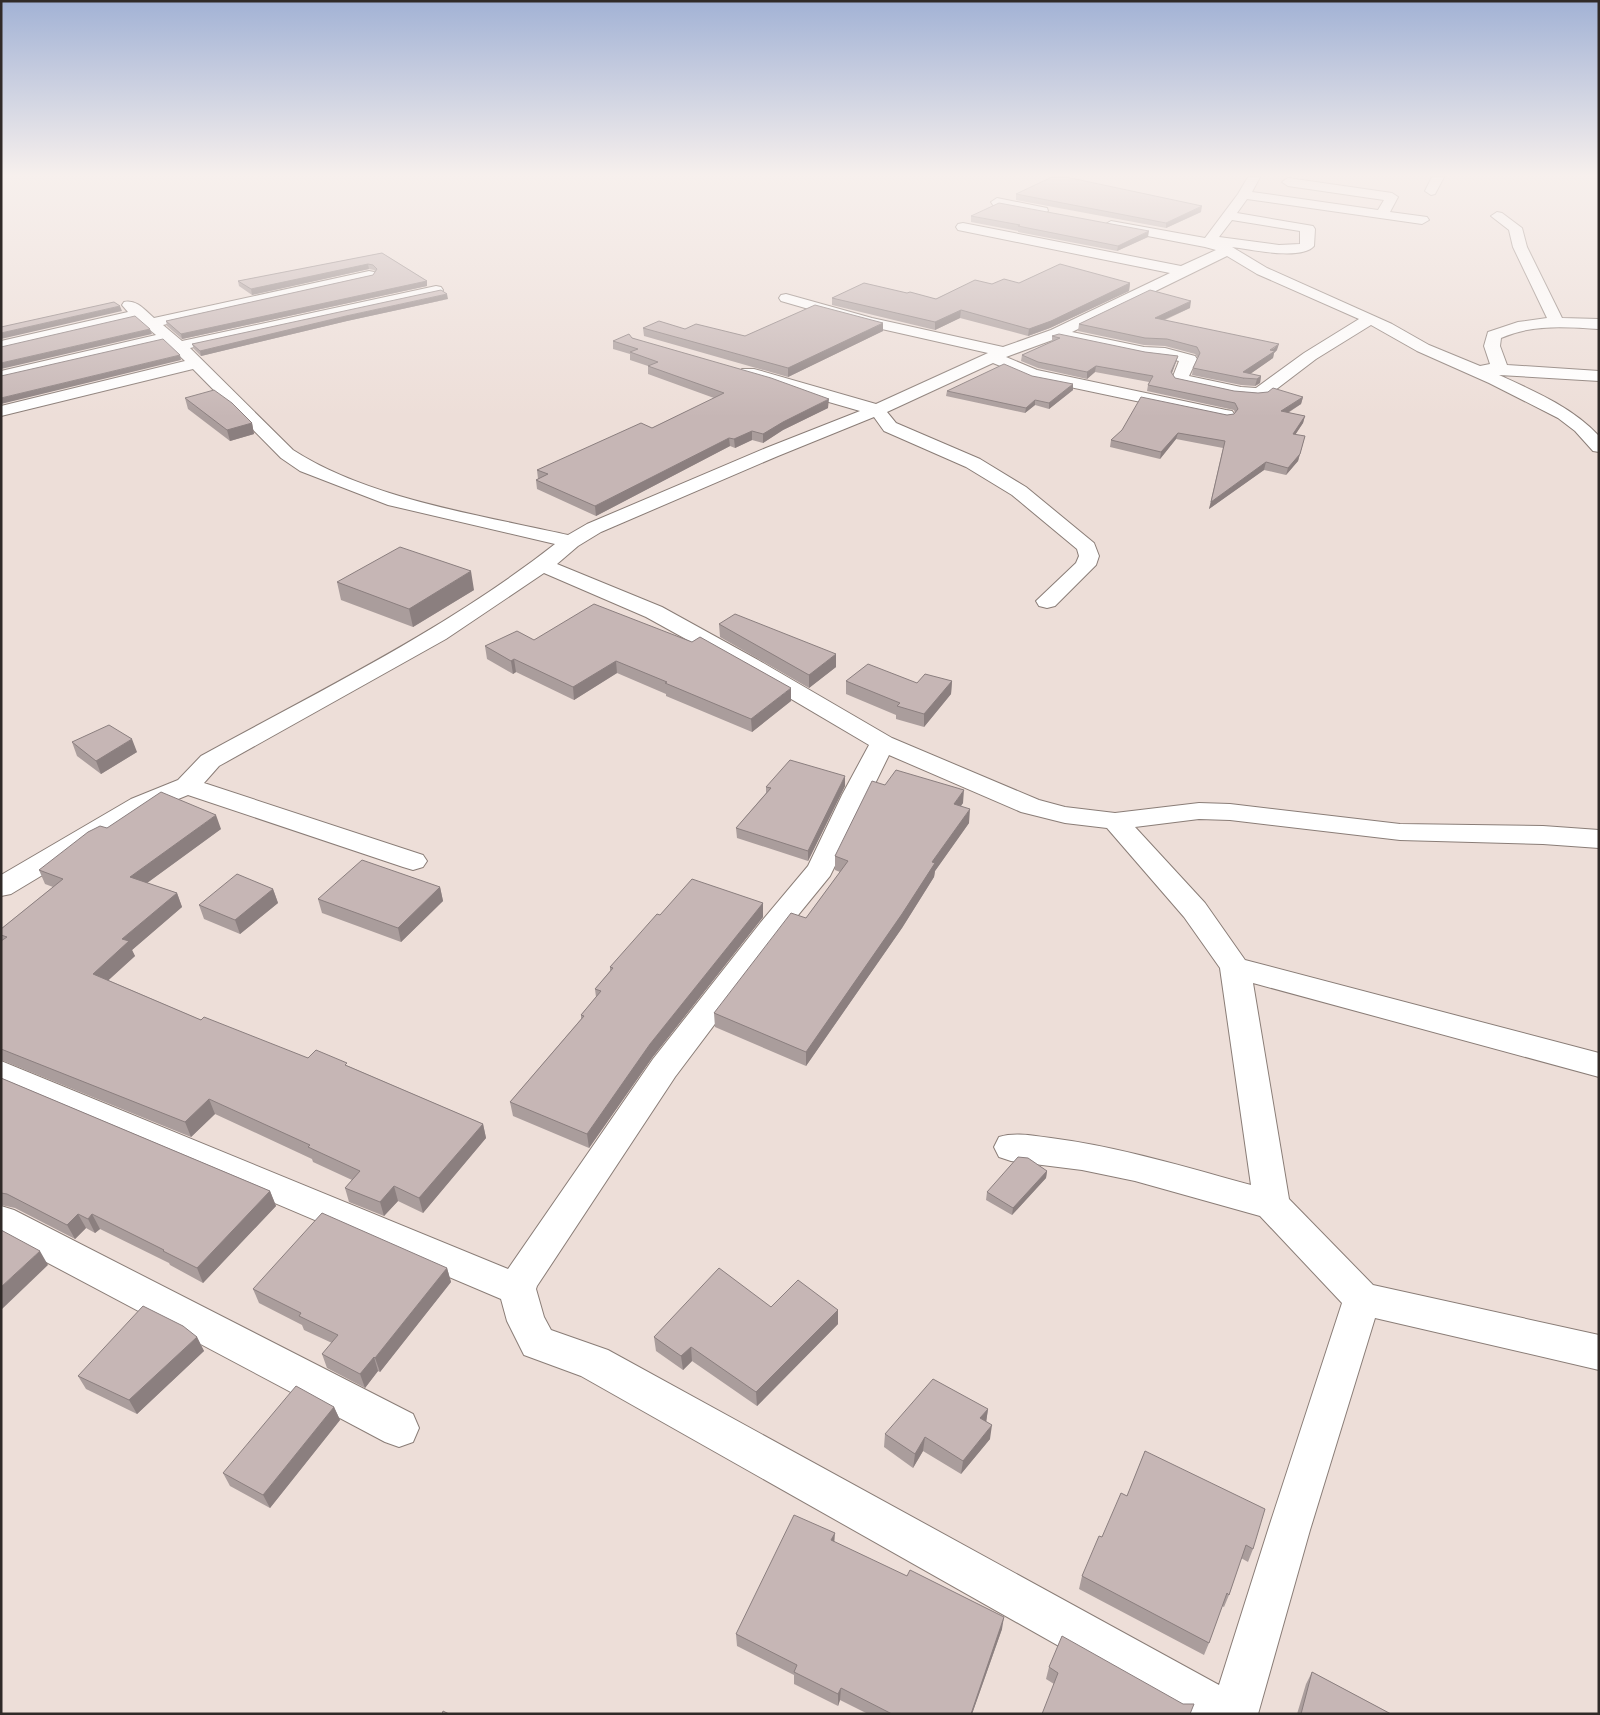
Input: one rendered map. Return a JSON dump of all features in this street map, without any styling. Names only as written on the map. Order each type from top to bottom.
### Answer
[{"type":"street","points":[[1116,257],[1183,270]]},
{"type":"street","points":[[1,888],[140,805],[187,786],[210,761],[438,634],[594,528],[628,512],[877,410],[999,355],[1058,333],[1157,286],[1183,270],[1212,257]]},
{"type":"street","points":[[1239,257],[1262,271],[1370,320],[1422,348],[1503,383],[1564,414],[1581,427],[1599,447]]},
{"type":"street","points":[[1526,257],[1557,324]]},
{"type":"street","points":[[348,262],[405,297]]},
{"type":"street","points":[[1,346],[140,314],[369,275]]},
{"type":"street","points":[[1,376],[436,290]]},
{"type":"street","points":[[786,298],[869,322],[999,355],[1032,374],[1222,418],[1231,407],[1234,390]]},
{"type":"street","points":[[140,314],[197,363],[287,454],[307,467],[395,501],[571,542]]},
{"type":"street","points":[[1058,333],[1144,352],[1165,353],[1190,359],[1180,379],[1250,394],[1266,390],[1310,356],[1370,320]]},
{"type":"street","points":[[1500,370],[1492,346],[1494,335],[1506,329],[1557,324],[1599,324]]},
{"type":"street","points":[[1,411],[197,363]]},
{"type":"street","points":[[1464,367],[1599,376]]},
{"type":"street","points":[[734,368],[877,410],[890,427],[973,463],[1019,491],[1087,547],[1089,556],[1086,565],[1047,600]]},
{"type":"street","points":[[1581,427],[1599,430]]},
{"type":"street","points":[[542,565],[654,612],[750,664],[883,743],[1030,806],[1065,815],[1115,821],[1199,811],[1230,812],[1400,832],[1543,835],[1599,839]]},
{"type":"street","points":[[883,743],[855,795],[820,870],[771,929],[664,1068],[524,1275],[517,1289],[526,1321],[538,1343],[594,1363],[1225,1714]]},
{"type":"street","points":[[187,786],[413,861]]},
{"type":"street","points":[[1115,821],[1198,913],[1222,944],[1235,968],[1272,1205]]},
{"type":"street","points":[[1235,968],[1599,1065]]},
{"type":"street","points":[[1,1073],[517,1289]]},
{"type":"street","points":[[1011,1147],[1082,1156],[1135,1167],[1272,1205],[1362,1299],[1599,1353]]},
{"type":"street","points":[[1,1221],[399,1428]]},
{"type":"street","points":[[1234,1714],[1288,1530],[1362,1299]]},
{"type":"building","points":[[361,257],[388,257],[427,281],[181,334],[166,321],[373,275],[377,269],[373,265],[368,264],[251,289],[238,281]]},
{"type":"building","points":[[1060,264],[1130,283],[1051,321],[1029,329],[961,310],[935,322],[832,298],[864,283],[936,299],[975,280],[992,284],[1004,279],[1019,283]]},
{"type":"building","points":[[441,290],[447,294],[200,351],[192,344]]},
{"type":"building","points":[[1150,290],[1191,301],[1155,318],[1279,344],[1270,350],[1275,351],[1243,372],[1261,376],[1257,379],[1243,378],[1193,368],[1200,353],[1197,347],[1167,339],[1145,338],[1079,324]]},
{"type":"building","points":[[114,302],[120,306],[1,333],[1,327]]},
{"type":"building","points":[[815,305],[883,323],[788,368],[643,328],[659,321],[685,329],[696,324],[745,336]]},
{"type":"building","points":[[135,316],[150,329],[1,363],[1,347]]},
{"type":"building","points":[[629,334],[632,338],[771,378],[829,399],[763,434],[752,431],[734,439],[729,438],[595,506],[536,480],[548,474],[537,470],[641,423],[652,428],[724,393],[648,366],[658,362],[630,352],[638,349],[613,341]]},
{"type":"building","points":[[1059,334],[1145,352],[1178,356],[1171,372],[1175,378],[1234,391],[1258,393],[1268,392],[1273,388],[1303,397],[1281,411],[1305,416],[1293,434],[1305,436],[1300,454],[1288,468],[1266,462],[1211,502],[1225,441],[1178,433],[1161,452],[1111,440],[1122,430],[1141,397],[1227,415],[1234,414],[1238,409],[1235,403],[1148,385],[1153,376],[1096,366],[1087,372],[1038,362],[1022,355],[1060,338],[1052,336]]},
{"type":"building","points":[[163,339],[180,355],[1,398],[1,376]]},
{"type":"building","points":[[1004,364],[1032,376],[1073,384],[1049,403],[1035,400],[1026,408],[947,391]]},
{"type":"building","points":[[214,390],[232,403],[252,423],[227,430],[185,398]]},
{"type":"building","points":[[400,547],[471,571],[409,609],[337,582]]},
{"type":"building","points":[[594,604],[692,642],[700,637],[791,688],[751,719],[616,661],[573,687],[514,659],[511,661],[485,646],[517,631],[534,640]]},
{"type":"building","points":[[735,614],[836,654],[809,675],[719,624]]},
{"type":"building","points":[[868,664],[917,683],[925,674],[952,681],[924,714],[897,706],[900,703],[846,681]]},
{"type":"building","points":[[109,725],[132,739],[96,761],[72,742]]},
{"type":"building","points":[[790,760],[845,776],[808,851],[736,828],[771,788],[766,787]]},
{"type":"building","points":[[896,770],[964,790],[954,804],[970,809],[932,862],[935,863],[902,914],[806,1052],[714,1013],[791,913],[806,918],[848,861],[835,856],[872,781],[885,785]]},
{"type":"building","points":[[161,792],[216,815],[130,877],[177,893],[122,939],[129,941],[93,974],[201,1020],[204,1017],[308,1058],[316,1050],[347,1063],[345,1065],[483,1124],[419,1198],[394,1186],[380,1202],[345,1188],[360,1171],[308,1147],[310,1145],[209,1099],[185,1122],[1,1049],[1,941],[7,937],[1,935],[1,929],[63,879],[39,870],[88,832],[100,826],[107,828]]},
{"type":"building","points":[[362,860],[440,887],[398,928],[318,899]]},
{"type":"building","points":[[237,874],[273,889],[235,920],[199,905]]},
{"type":"building","points":[[692,879],[763,903],[650,1044],[587,1134],[510,1102],[584,1016],[581,1015],[601,991],[595,989],[613,968],[610,967],[657,914],[660,915]]},
{"type":"building","points":[[1,1078],[270,1191],[197,1268],[92,1214],[88,1219],[78,1214],[67,1225],[7,1194],[1,1193]]},
{"type":"building","points":[[1018,1157],[1028,1158],[1047,1171],[1013,1208],[987,1192]]},
{"type":"building","points":[[322,1213],[447,1268],[360,1374],[322,1354],[338,1335],[299,1316],[301,1313],[253,1289]]},
{"type":"building","points":[[1,1230],[40,1251],[1,1287]]},
{"type":"building","points":[[719,1268],[771,1307],[798,1280],[838,1310],[756,1392],[691,1347],[681,1356],[654,1337]]},
{"type":"building","points":[[143,1306],[183,1326],[197,1337],[129,1400],[78,1376]]},
{"type":"building","points":[[933,1379],[988,1409],[980,1418],[992,1425],[963,1461],[925,1437],[915,1454],[885,1434]]},
{"type":"building","points":[[296,1386],[334,1407],[263,1495],[223,1473]]},
{"type":"building","points":[[1145,1451],[1265,1509],[1253,1549],[1246,1545],[1229,1595],[1227,1593],[1209,1643],[1082,1576],[1099,1536],[1102,1537],[1121,1493],[1127,1496]]},
{"type":"building","points":[[794,1515],[835,1533],[831,1540],[907,1576],[910,1570],[1004,1617],[971,1714],[892,1714],[841,1688],[838,1694],[794,1672],[797,1665],[736,1634]]},
{"type":"building","points":[[1062,1636],[1183,1704],[1194,1704],[1190,1714],[1042,1714],[1058,1673],[1049,1667]]},
{"type":"building","points":[[1312,1672],[1391,1714],[1301,1714]]}]
